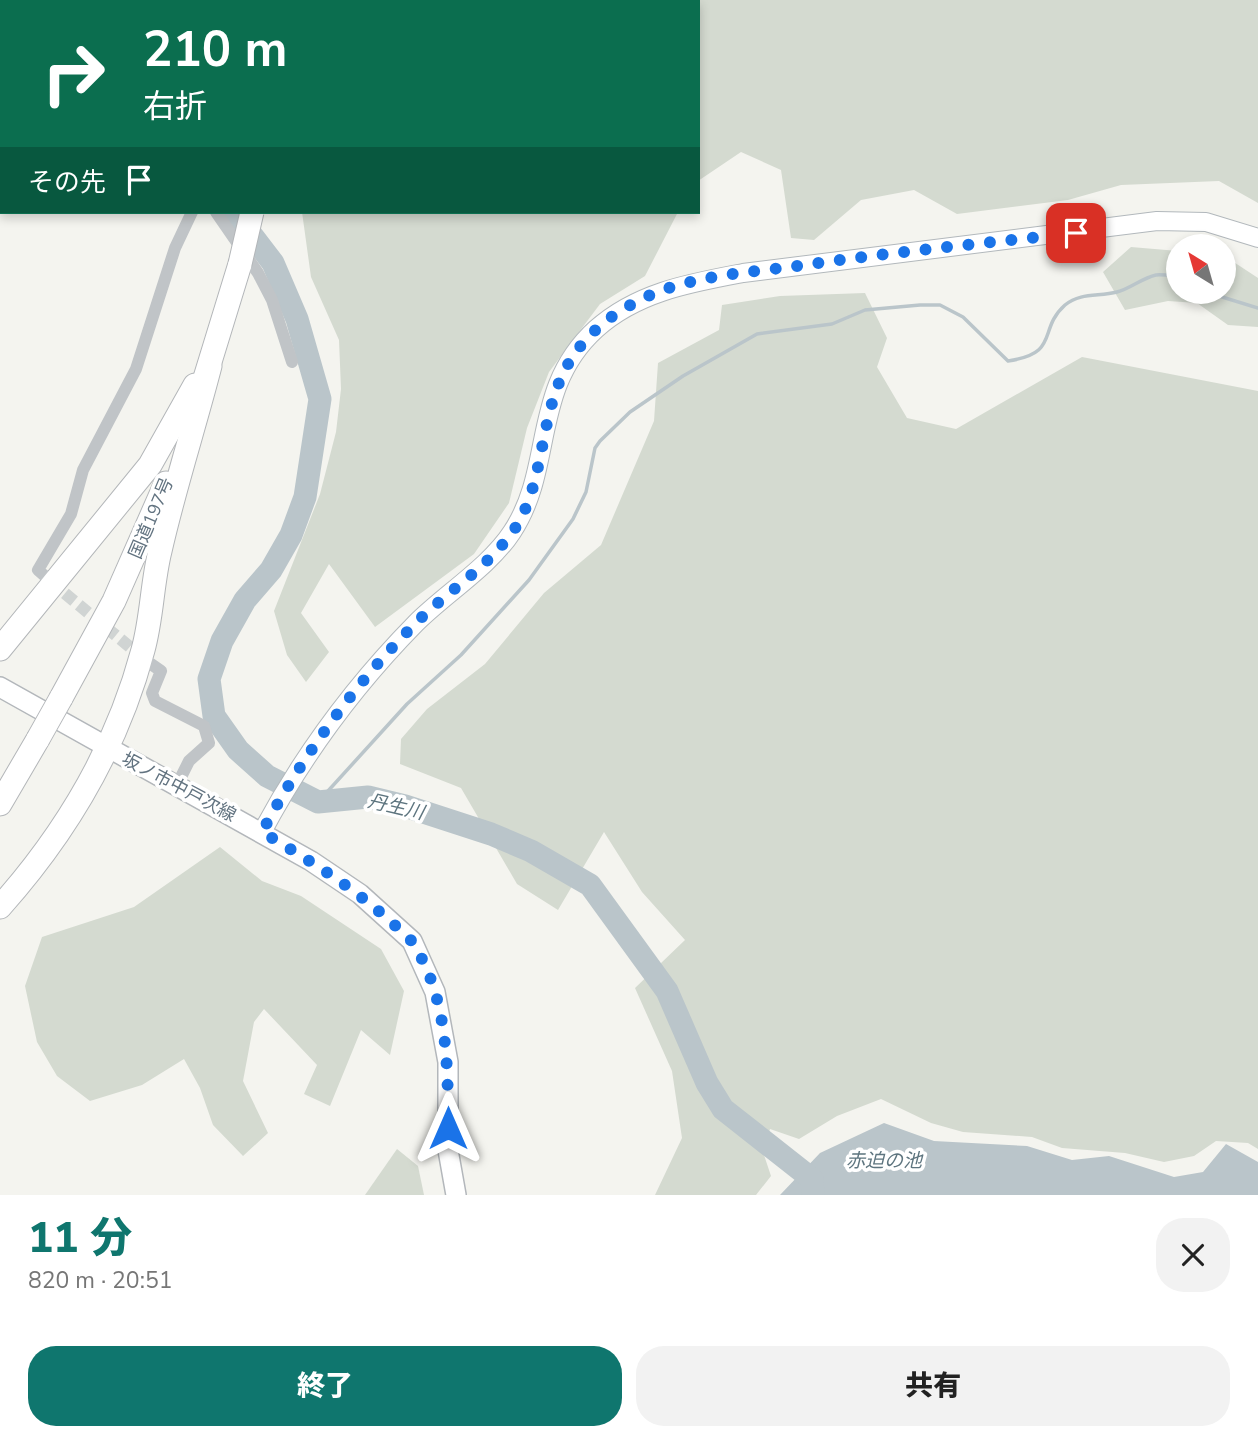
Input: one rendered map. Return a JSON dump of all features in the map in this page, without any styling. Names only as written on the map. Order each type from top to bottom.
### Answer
[{"type":"highway","name":"国道197号","points":[[0,804],[61,698],[137,551],[210,366],[252,214]]},
{"type":"highway","points":[[0,649],[130,490],[166,440],[205,361],[240,264]]},
{"type":"highway","points":[[0,907],[27,877],[64,825],[109,750],[144,649],[160,551],[210,366]]},
{"type":"main road","name":"坂ノ市中戸次線","points":[[0,687],[109,750],[262,832],[360,894],[412,941],[435,992],[448,1062],[448,1150],[456,1195]]},
{"type":"street","points":[[46,578],[38,570],[71,514],[83,470],[136,369],[175,248],[191,214]]},
{"type":"street","points":[[217,214],[258,273],[272,300],[292,362]]},
{"type":"street","points":[[262,832],[299,771],[388,652],[512,533],[532,486],[555,388],[571,359],[595,330],[636,302],[686,284],[743,273],[1157,221],[1206,222],[1258,238]]},
{"type":"street","points":[[151,664],[161,671],[152,693],[155,701],[204,726],[209,743],[189,761],[176,787]]},
{"type":"shaded area","points":[[700,0],[1258,0],[1258,203],[1219,181],[1121,185],[1068,200],[957,214],[914,190],[861,200],[814,240],[791,238],[781,170],[741,152],[700,180]]},
{"type":"shaded area","points":[[302,214],[677,214],[645,276],[600,304],[549,372],[527,428],[509,503],[474,554],[375,627],[329,564],[301,613],[329,652],[306,682],[287,655],[274,611],[320,494],[336,432],[341,389],[339,340],[311,277]]},
{"type":"shaded area","points":[[1131,247],[1166,250],[1166,301],[1125,310],[1103,272]]},
{"type":"shaded area","points":[[1236,264],[1258,278],[1258,327],[1228,325],[1198,304],[1236,304]]},
{"type":"shaded area","points":[[865,293],[887,338],[877,367],[907,418],[956,429],[1082,357],[1258,391],[1258,1149],[1248,1143],[1216,1141],[1194,1156],[1164,1162],[1125,1153],[1062,1148],[1032,1137],[963,1132],[931,1123],[881,1099],[837,1116],[799,1139],[770,1129],[763,1152],[771,1176],[756,1195],[655,1195],[682,1138],[672,1071],[635,988],[685,940],[642,892],[604,832],[558,910],[517,884],[461,788],[400,764],[401,739],[427,709],[485,664],[544,593],[601,545],[654,421],[658,363],[719,330],[722,305],[780,296]]},
{"type":"shaded area","points":[[220,847],[262,881],[301,896],[381,949],[404,991],[390,1055],[361,1030],[330,1106],[304,1094],[317,1065],[264,1009],[254,1022],[243,1081],[268,1133],[243,1156],[213,1125],[200,1088],[184,1059],[142,1085],[90,1101],[57,1076],[37,1042],[25,986],[42,937],[134,907]]},
{"type":"shaded area","points":[[397,1149],[418,1166],[424,1195],[365,1195]]},
{"type":"water","name":"赤迫の池","points":[[884,1123],[934,1141],[1027,1146],[1072,1160],[1109,1156],[1174,1177],[1203,1172],[1226,1144],[1258,1162],[1258,1195],[780,1195],[820,1153]]},
{"type":"waterway","name":"丹生川","points":[[236,214],[273,263],[297,319],[320,399],[305,497],[291,535],[271,570],[245,600],[222,641],[209,679],[214,716],[238,750],[267,776],[318,802],[368,797],[405,806],[491,834],[531,851],[590,885],[667,991],[707,1083],[723,1109],[812,1179],[813,1195]]},
{"type":"waterway","points":[[318,802],[407,704],[461,655],[529,580],[573,519],[586,492],[595,448],[600,441],[630,412],[683,376],[757,334],[832,324],[865,310],[920,305],[940,305],[963,317],[1008,361],[1025,357],[1042,346],[1057,314],[1071,301],[1084,296],[1122,291],[1146,278],[1166,275]]},
{"type":"waterway","points":[[1236,301],[1258,308]]},
{"type":"tunnel","points":[[51,582],[142,657]]},
{"type":"route","points":[[448,1128],[448,1062],[440,1015],[435,992],[412,941],[360,894],[262,832],[280,797],[363,682],[388,652],[512,533],[532,486],[546,415],[555,388],[571,359],[595,330],[614,315],[636,302],[686,284],[856,257],[1076,233]]}]
